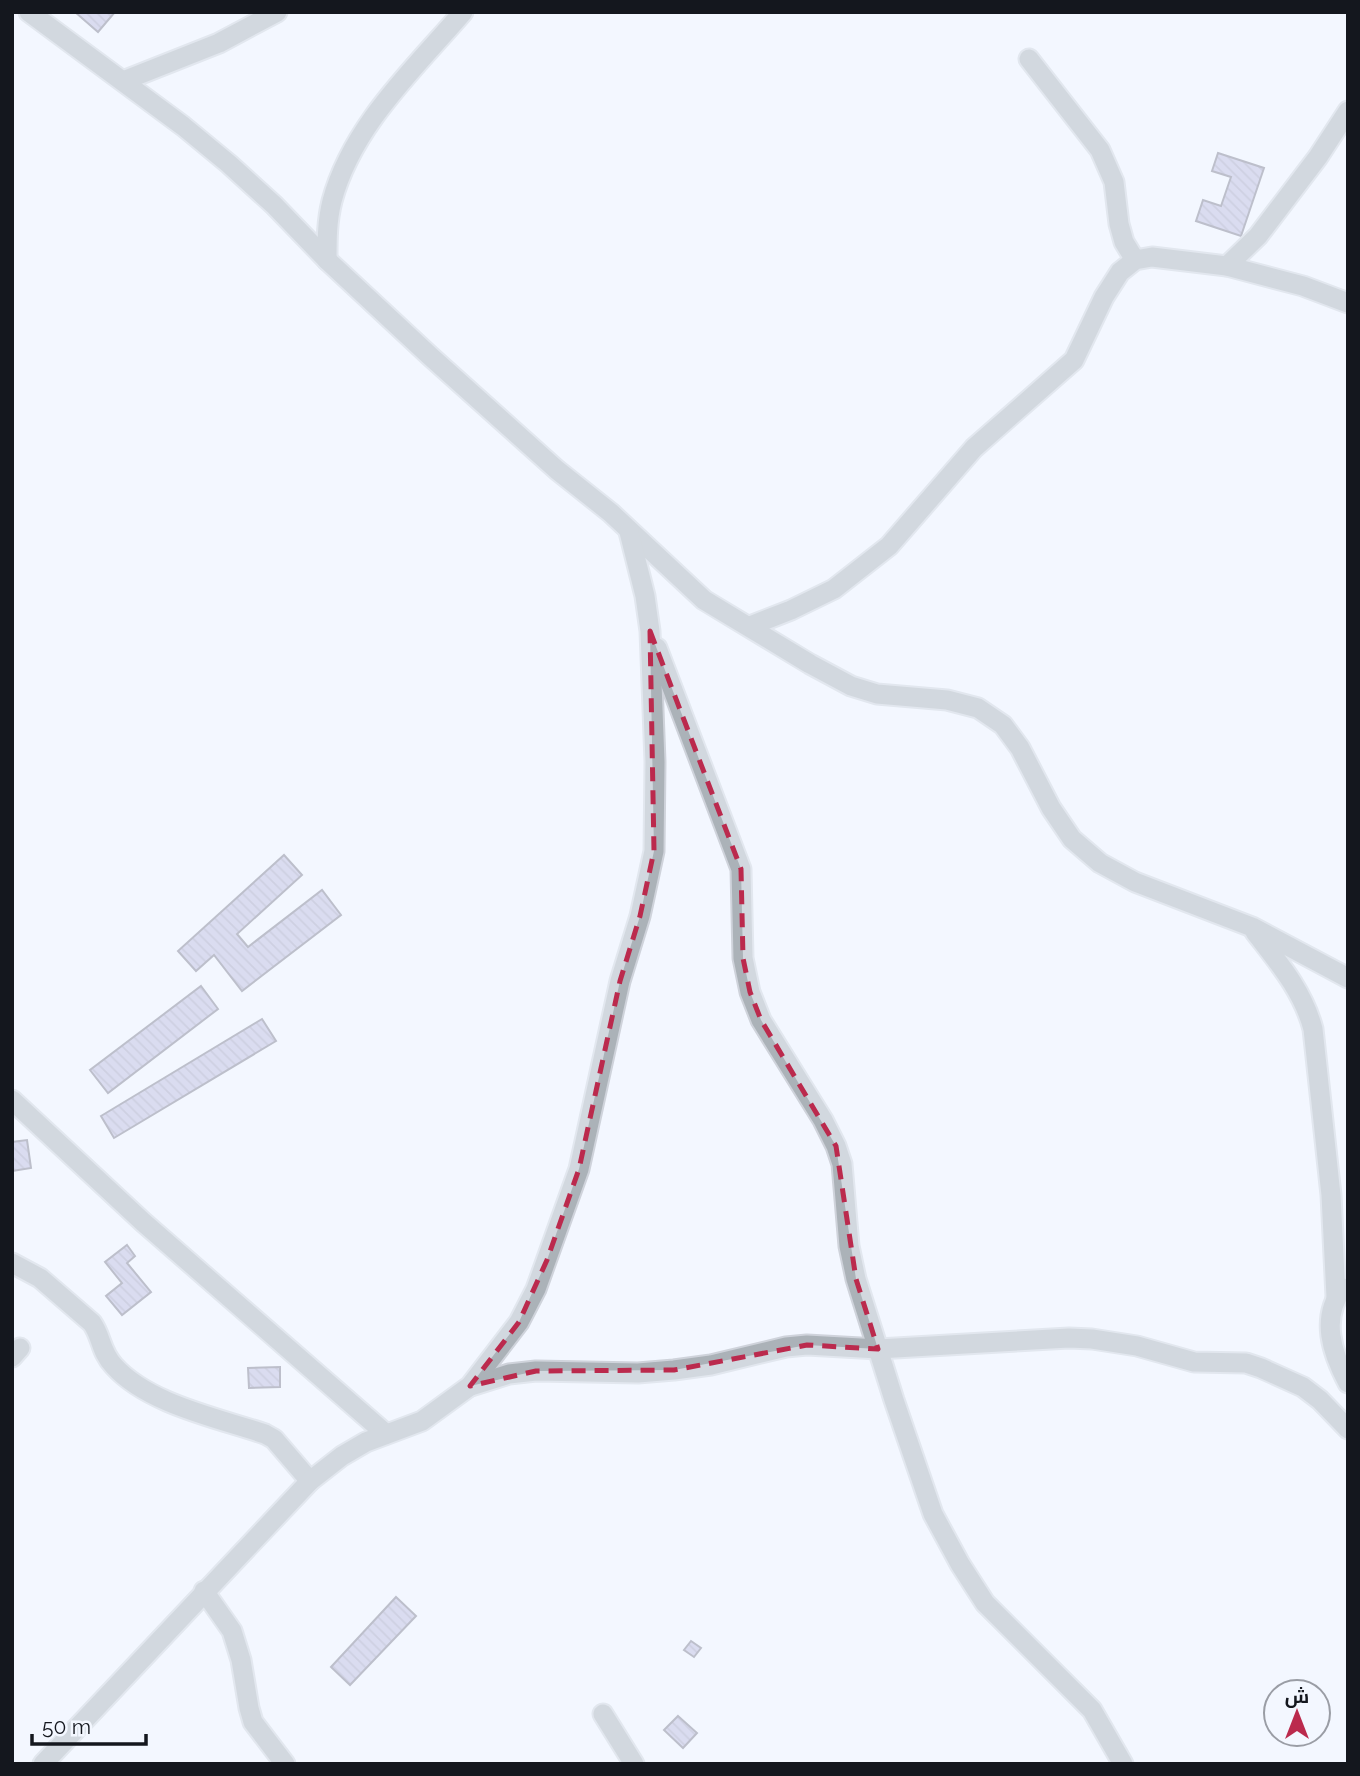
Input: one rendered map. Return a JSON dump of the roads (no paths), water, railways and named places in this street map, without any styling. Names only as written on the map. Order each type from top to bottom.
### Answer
[{"type":"street","points":[[29,12],[229,164],[274,205],[327,260],[479,400],[557,470],[611,513],[704,600],[851,687],[877,694],[947,700],[978,708],[1003,725],[1020,748],[1051,808],[1072,839],[1100,863],[1135,882],[1252,927],[1348,978]]},
{"type":"street","points":[[123,81],[219,43],[277,12]]},
{"type":"street","points":[[327,260],[327,225],[332,200],[340,177],[361,136],[380,107],[463,12]]},
{"type":"street","points":[[1029,59],[1100,150],[1114,181],[1119,225],[1124,242],[1135,260]]},
{"type":"street","points":[[1227,266],[1258,236],[1318,157],[1348,111]]},
{"type":"street","points":[[750,626],[834,589],[889,545],[974,448],[1074,360],[1104,298],[1120,272],[1135,260],[1152,257],[1227,266],[1303,286],[1348,303]]},
{"type":"street","points":[[43,1764],[310,1480],[366,1442],[422,1421],[470,1386],[519,1322],[536,1289],[579,1169],[620,981],[640,916],[654,851],[655,762],[650,631],[645,596],[629,532]]},
{"type":"street","points":[[650,631],[741,869],[743,958],[750,992],[761,1020],[823,1120],[836,1146],[843,1174],[852,1257],[878,1349],[933,1514],[960,1564],[985,1602],[1092,1710],[1122,1764]]},
{"type":"street","points":[[1252,927],[1294,986],[1307,1008],[1313,1029],[1342,1290],[1330,1314],[1329,1335],[1337,1362],[1348,1383]]},
{"type":"street","points":[[12,1100],[143,1222],[386,1434]]},
{"type":"street","points":[[12,1263],[40,1279],[92,1323],[105,1356],[126,1377],[144,1389],[200,1414],[274,1439],[310,1480]]},
{"type":"street","points":[[470,1386],[509,1374],[536,1371],[638,1373],[674,1370],[711,1365],[797,1346],[878,1349],[1092,1339],[1138,1346],[1194,1362],[1246,1363],[1303,1387],[1348,1429]]},
{"type":"street","points":[[204,1591],[232,1631],[242,1660],[248,1708],[253,1723],[285,1764]]},
{"type":"street","points":[[603,1714],[634,1764]]}]
